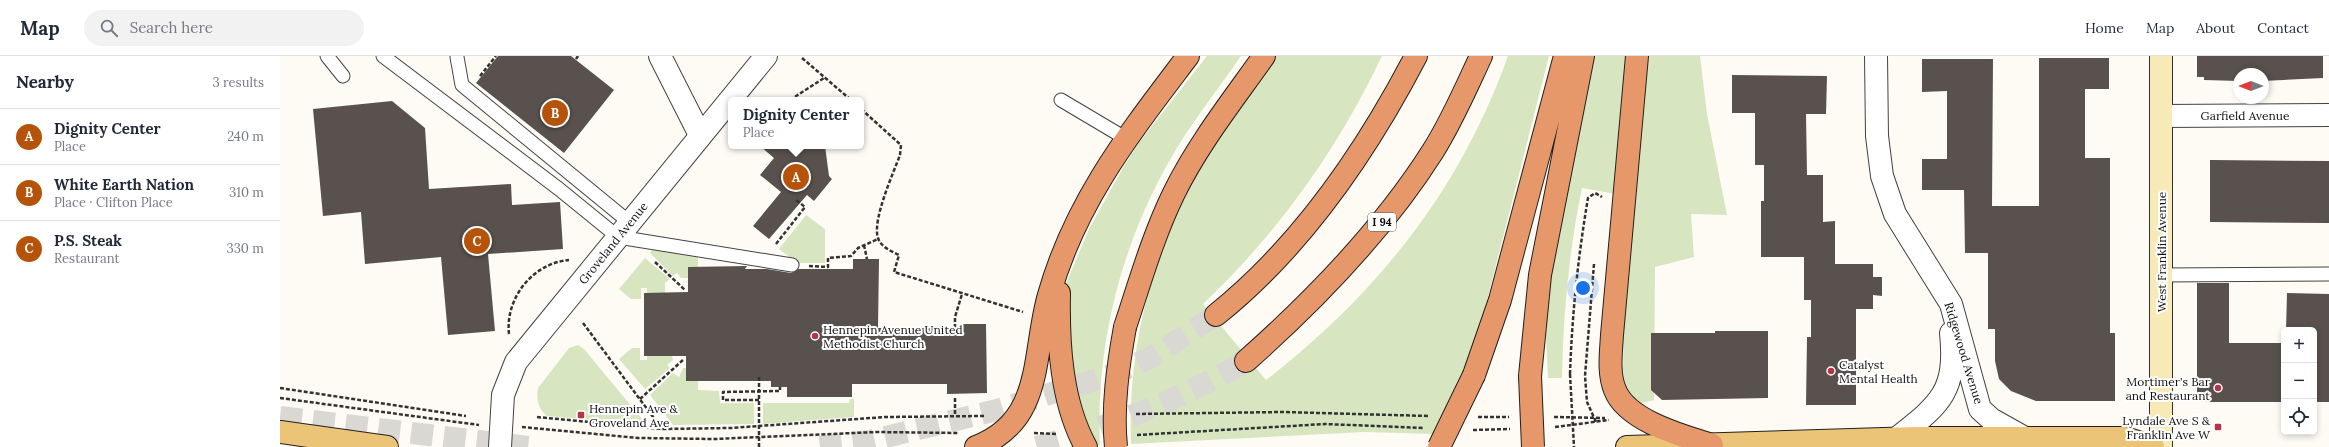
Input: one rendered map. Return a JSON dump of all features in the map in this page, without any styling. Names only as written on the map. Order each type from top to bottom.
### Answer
[{"type":"highway","points":[[1123,441],[1115,401],[1118,365],[1125,327],[1148,254],[1174,192],[1207,138],[1264,56]]},
{"type":"highway","points":[[1216,315],[1242,294],[1269,268],[1328,195],[1384,115],[1416,56]]},
{"type":"highway","name":"I 94","points":[[1246,361],[1282,329],[1387,216],[1434,149],[1481,56]]},
{"type":"highway","points":[[1439,447],[1474,375],[1500,300],[1565,56]]},
{"type":"highway","points":[[1533,447],[1530,376],[1540,274],[1583,56]]},
{"type":"highway","points":[[1637,56],[1612,335],[1612,378],[1621,401],[1635,413],[1677,433],[1712,445]]},
{"type":"highway","points":[[971,440],[1008,428],[1021,413],[1036,370],[1048,296],[1061,260],[1094,190],[1125,138],[1186,57]]},
{"type":"highway","points":[[1061,260],[1059,325],[1065,382],[1079,434],[1086,447]]},
{"type":"main road","name":"West Franklin Avenue","points":[[2160,56],[2160,447]]},
{"type":"main road","points":[[280,432],[387,447]]},
{"type":"main road","points":[[1627,447],[1897,438],[2125,438],[2153,447]]},
{"type":"street","points":[[660,56],[700,135]]},
{"type":"street","name":"Groveland Avenue","points":[[732,97],[766,56]]},
{"type":"street","name":"Ridgewood Avenue","points":[[1876,56],[1877,136],[1882,176],[1895,214],[1933,273],[1954,313],[1980,409],[1991,419],[2025,438]]},
{"type":"street","name":"Groveland Avenue","points":[[500,447],[503,395],[516,362],[728,101]]},
{"type":"street","name":"Garfield Avenue","points":[[2160,116],[2329,115]]},
{"type":"street","name":"Ridgewood Avenue","points":[[1897,438],[1940,401],[1949,383],[1952,363],[1950,325],[1933,273]]},
{"type":"lane","points":[[327,56],[343,76]]},
{"type":"lane","points":[[383,56],[559,189],[624,230],[792,265]]},
{"type":"lane","points":[[457,57],[462,85],[624,230]]},
{"type":"lane","points":[[1061,100],[1125,138]]},
{"type":"lane","points":[[2160,274],[2329,274]]},
{"type":"path","points":[[802,58],[847,97]]},
{"type":"path","points":[[795,97],[824,78]]},
{"type":"path","points":[[864,112],[895,138],[900,145],[900,155],[876,225],[878,239],[885,248],[899,255],[894,272],[1025,313]]},
{"type":"path","points":[[1574,447],[1570,374],[1576,281],[1588,198],[1595,194],[1602,196],[1604,200]]},
{"type":"path","points":[[763,260],[805,207],[795,199]]},
{"type":"path","points":[[792,265],[828,267],[828,258],[851,256],[864,245],[878,239]]},
{"type":"path","points":[[864,245],[867,258]]},
{"type":"path","points":[[1595,258],[1585,376],[1587,402],[1596,422]]},
{"type":"path","points":[[508,334],[507,324],[511,306],[519,292],[534,274],[542,267],[555,261],[572,260]]},
{"type":"path","points":[[654,260],[685,290]]},
{"type":"path","points":[[955,328],[955,317],[962,294]]},
{"type":"path","points":[[583,323],[662,429]]},
{"type":"path","points":[[640,399],[684,359]]},
{"type":"path","points":[[759,377],[759,447]]},
{"type":"path","points":[[759,400],[723,400],[723,392],[780,391],[780,387]]},
{"type":"path","points":[[280,388],[466,416]]},
{"type":"path","points":[[280,398],[464,423]]},
{"type":"path","points":[[955,398],[955,416]]},
{"type":"path","points":[[1131,414],[1283,412],[1432,416]]},
{"type":"path","points":[[537,417],[662,429],[759,427],[885,417],[985,416]]},
{"type":"path","points":[[1472,417],[1510,417]]},
{"type":"path","points":[[1548,417],[1593,417],[1616,419],[1550,427]]},
{"type":"path","points":[[1123,441],[1325,424],[1427,428]]},
{"type":"path","points":[[539,427],[638,438],[759,437],[870,432],[971,440]]},
{"type":"path","points":[[1466,430],[1512,429]]},
{"type":"green space","points":[[1207,56],[1241,56],[1185,135],[1164,170],[1146,207],[1131,245],[1118,283],[1109,323],[1103,363],[1100,404],[1100,445],[1093,445],[1073,383],[1065,286],[1089,229],[1124,166],[1140,141]]},
{"type":"green space","points":[[1273,56],[1382,56],[1346,124],[1326,157],[1304,188],[1281,219],[1256,248],[1203,304],[1266,380],[1307,347],[1344,312],[1379,275],[1411,236],[1440,194],[1466,151],[1488,105],[1508,56],[1549,56],[1479,332],[1463,376],[1436,434],[1364,432],[1131,444],[1131,401],[1135,358],[1142,318],[1166,239],[1202,163],[1224,126]]},
{"type":"green space","points":[[1592,56],[1627,56],[1615,194],[1582,188],[1577,212],[1568,283],[1562,378],[1548,378],[1546,337],[1549,282]]},
{"type":"green space","points":[[1648,56],[1700,56],[1707,114],[1727,215],[1691,214],[1694,257],[1655,267],[1654,400],[1638,404],[1626,390],[1623,369],[1624,326]]},
{"type":"green space","points":[[806,215],[825,229],[825,263],[797,263],[779,249]]},
{"type":"green space","points":[[652,250],[698,254],[698,267],[688,267],[688,278],[681,278],[677,273],[673,276],[650,253]]},
{"type":"green space","points":[[645,258],[670,279],[665,283],[665,293],[647,293],[647,288],[641,288],[641,299],[631,299],[619,289]]},
{"type":"green space","points":[[578,345],[584,349],[642,419],[641,422],[638,424],[547,416],[544,413],[538,403],[538,388],[569,348]]},
{"type":"green space","points":[[632,348],[640,348],[640,360],[647,360],[647,356],[672,356],[673,360],[667,365],[670,368],[645,389],[619,359]]},
{"type":"green space","points":[[683,368],[686,368],[686,381],[698,381],[698,390],[719,391],[720,403],[754,403],[754,424],[673,425],[650,395],[673,373],[679,377]]},
{"type":"green space","points":[[850,399],[854,399],[854,417],[763,424],[763,403],[849,403]]},
{"type":"building","points":[[498,56],[571,56],[614,90],[564,153],[476,83]]},
{"type":"building","points":[[2197,56],[2323,56],[2323,78],[2269,81],[2269,68],[2233,68],[2233,81],[2204,80],[2204,77],[2197,77]]},
{"type":"building","points":[[2039,58],[2109,58],[2109,89],[2085,89],[2085,158],[2110,158],[2110,333],[2115,333],[2115,401],[2036,401],[2011,391],[1999,379],[1995,361],[1995,329],[1988,329],[1988,253],[1965,253],[1964,190],[1922,190],[1922,159],[1947,159],[1947,91],[1922,92],[1922,59],[1993,59],[1992,206],[2039,206]]},
{"type":"building","points":[[1732,75],[1827,76],[1826,114],[1806,114],[1807,175],[1823,175],[1823,222],[1835,221],[1835,264],[1873,264],[1873,277],[1882,277],[1882,296],[1873,295],[1873,309],[1856,309],[1856,405],[1806,405],[1807,337],[1811,337],[1811,300],[1804,300],[1804,257],[1761,257],[1761,201],[1764,201],[1764,165],[1755,165],[1755,113],[1732,113]]},
{"type":"building","points":[[392,101],[425,128],[429,189],[511,184],[512,205],[560,202],[563,249],[488,254],[495,331],[448,335],[441,257],[365,264],[361,212],[323,216],[313,109]]},
{"type":"building","points":[[764,149],[825,149],[829,176],[832,179],[814,201],[807,195],[769,239],[753,226],[781,192],[760,175],[774,158]]},
{"type":"building","points":[[2210,160],[2329,161],[2329,223],[2210,222]]},
{"type":"building","name":"Hennepin Avenue United Methodist Church","points":[[853,259],[879,259],[878,328],[960,328],[960,324],[986,324],[987,393],[947,394],[947,384],[852,384],[852,397],[787,397],[787,387],[771,387],[771,381],[686,381],[686,356],[644,356],[644,293],[688,292],[688,267],[747,266],[745,269],[767,269],[791,273],[799,269],[853,269]]},
{"type":"building","points":[[2197,283],[2229,283],[2229,343],[2281,343],[2281,402],[2197,402]]},
{"type":"building","points":[[2287,293],[2329,294],[2329,402],[2317,402],[2317,327],[2286,327]]},
{"type":"building","points":[[1715,331],[1768,331],[1768,398],[1662,400],[1651,390],[1651,333],[1715,333]]},
{"type":"tunnel","points":[[820,447],[869,441],[997,410],[1111,375],[1152,357],[1216,315]]},
{"type":"tunnel","points":[[1037,447],[1092,430],[1144,411],[1195,388],[1246,361]]},
{"type":"tunnel","points":[[280,417],[528,447]]},
{"type":"place","name":"White Earth Nation","points":[[555,113]]},
{"type":"place","name":"Dignity Center","points":[[796,177]]},
{"type":"place","name":"P.S. Steak","points":[[477,241]]},
{"type":"place","name":"Hennepin Avenue United Methodist Church","points":[[815,336]]},
{"type":"place","name":"Catalyst Mental Health","points":[[1831,371]]},
{"type":"place","name":"Mortimer's Bar and Restaurant","points":[[2218,388]]},
{"type":"place","name":"Hennepin Ave & Groveland Ave","points":[[581,415]]},
{"type":"place","name":"Lyndale Ave S & Franklin Ave W","points":[[2218,427]]}]
